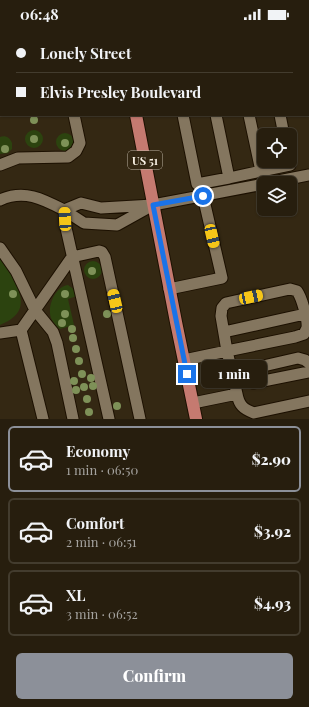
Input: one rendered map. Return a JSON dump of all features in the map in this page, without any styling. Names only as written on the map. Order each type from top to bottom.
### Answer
[{"type":"main road","name":"US 51","points":[[136,116],[169,289],[196,419]]},
{"type":"street","points":[[0,165],[18,158],[68,157],[76,150],[80,143],[74,116]]},
{"type":"street","points":[[183,116],[197,184],[261,172],[274,168]]},
{"type":"street","points":[[216,116],[229,178]]},
{"type":"street","points":[[249,116],[261,172]]},
{"type":"street","points":[[280,116],[283,128]]},
{"type":"street","points":[[297,178],[309,175]]},
{"type":"street","points":[[64,210],[81,203],[102,208],[153,205],[257,185]]},
{"type":"street","points":[[0,200],[9,196],[27,195],[42,199],[64,210],[84,224],[117,225],[153,205]]},
{"type":"street","points":[[169,289],[222,278],[203,196]]},
{"type":"street","points":[[64,210],[72,257],[109,419]]},
{"type":"street","points":[[0,248],[16,271],[35,310],[53,332],[57,343],[73,419]]},
{"type":"street","points":[[0,333],[21,330],[72,257],[99,251],[102,252],[105,257],[140,419]]},
{"type":"street","points":[[184,360],[227,351],[295,337],[304,334],[306,328],[305,314],[301,296],[297,291],[290,289],[226,303],[222,308],[221,316],[227,351],[238,403],[241,407],[254,413],[309,401]]},
{"type":"street","points":[[224,332],[305,314]]},
{"type":"street","points":[[21,330],[43,419]]},
{"type":"street","points":[[232,373],[298,358],[309,363]]},
{"type":"street","points":[[193,403],[236,391],[251,384],[309,372]]},
{"type":"green space","points":[[34,130],[40,133],[43,139],[40,145],[34,148],[28,145],[25,139],[28,133]]},
{"type":"green space","points":[[65,133],[71,136],[74,142],[71,148],[65,151],[59,148],[56,142],[59,136]]},
{"type":"green space","points":[[2,136],[9,138],[12,143],[12,149],[8,153],[0,154],[0,137]]},
{"type":"green space","points":[[0,257],[16,283],[21,299],[18,312],[10,320],[0,325]]},
{"type":"green space","points":[[93,261],[99,264],[102,270],[99,276],[93,279],[87,276],[84,270],[87,264]]},
{"type":"green space","points":[[68,285],[76,291],[77,296],[68,299],[74,325],[60,329],[51,317],[50,309],[52,300],[57,291]]},
{"type":"route","points":[[187,374],[153,205],[203,196]]}]
